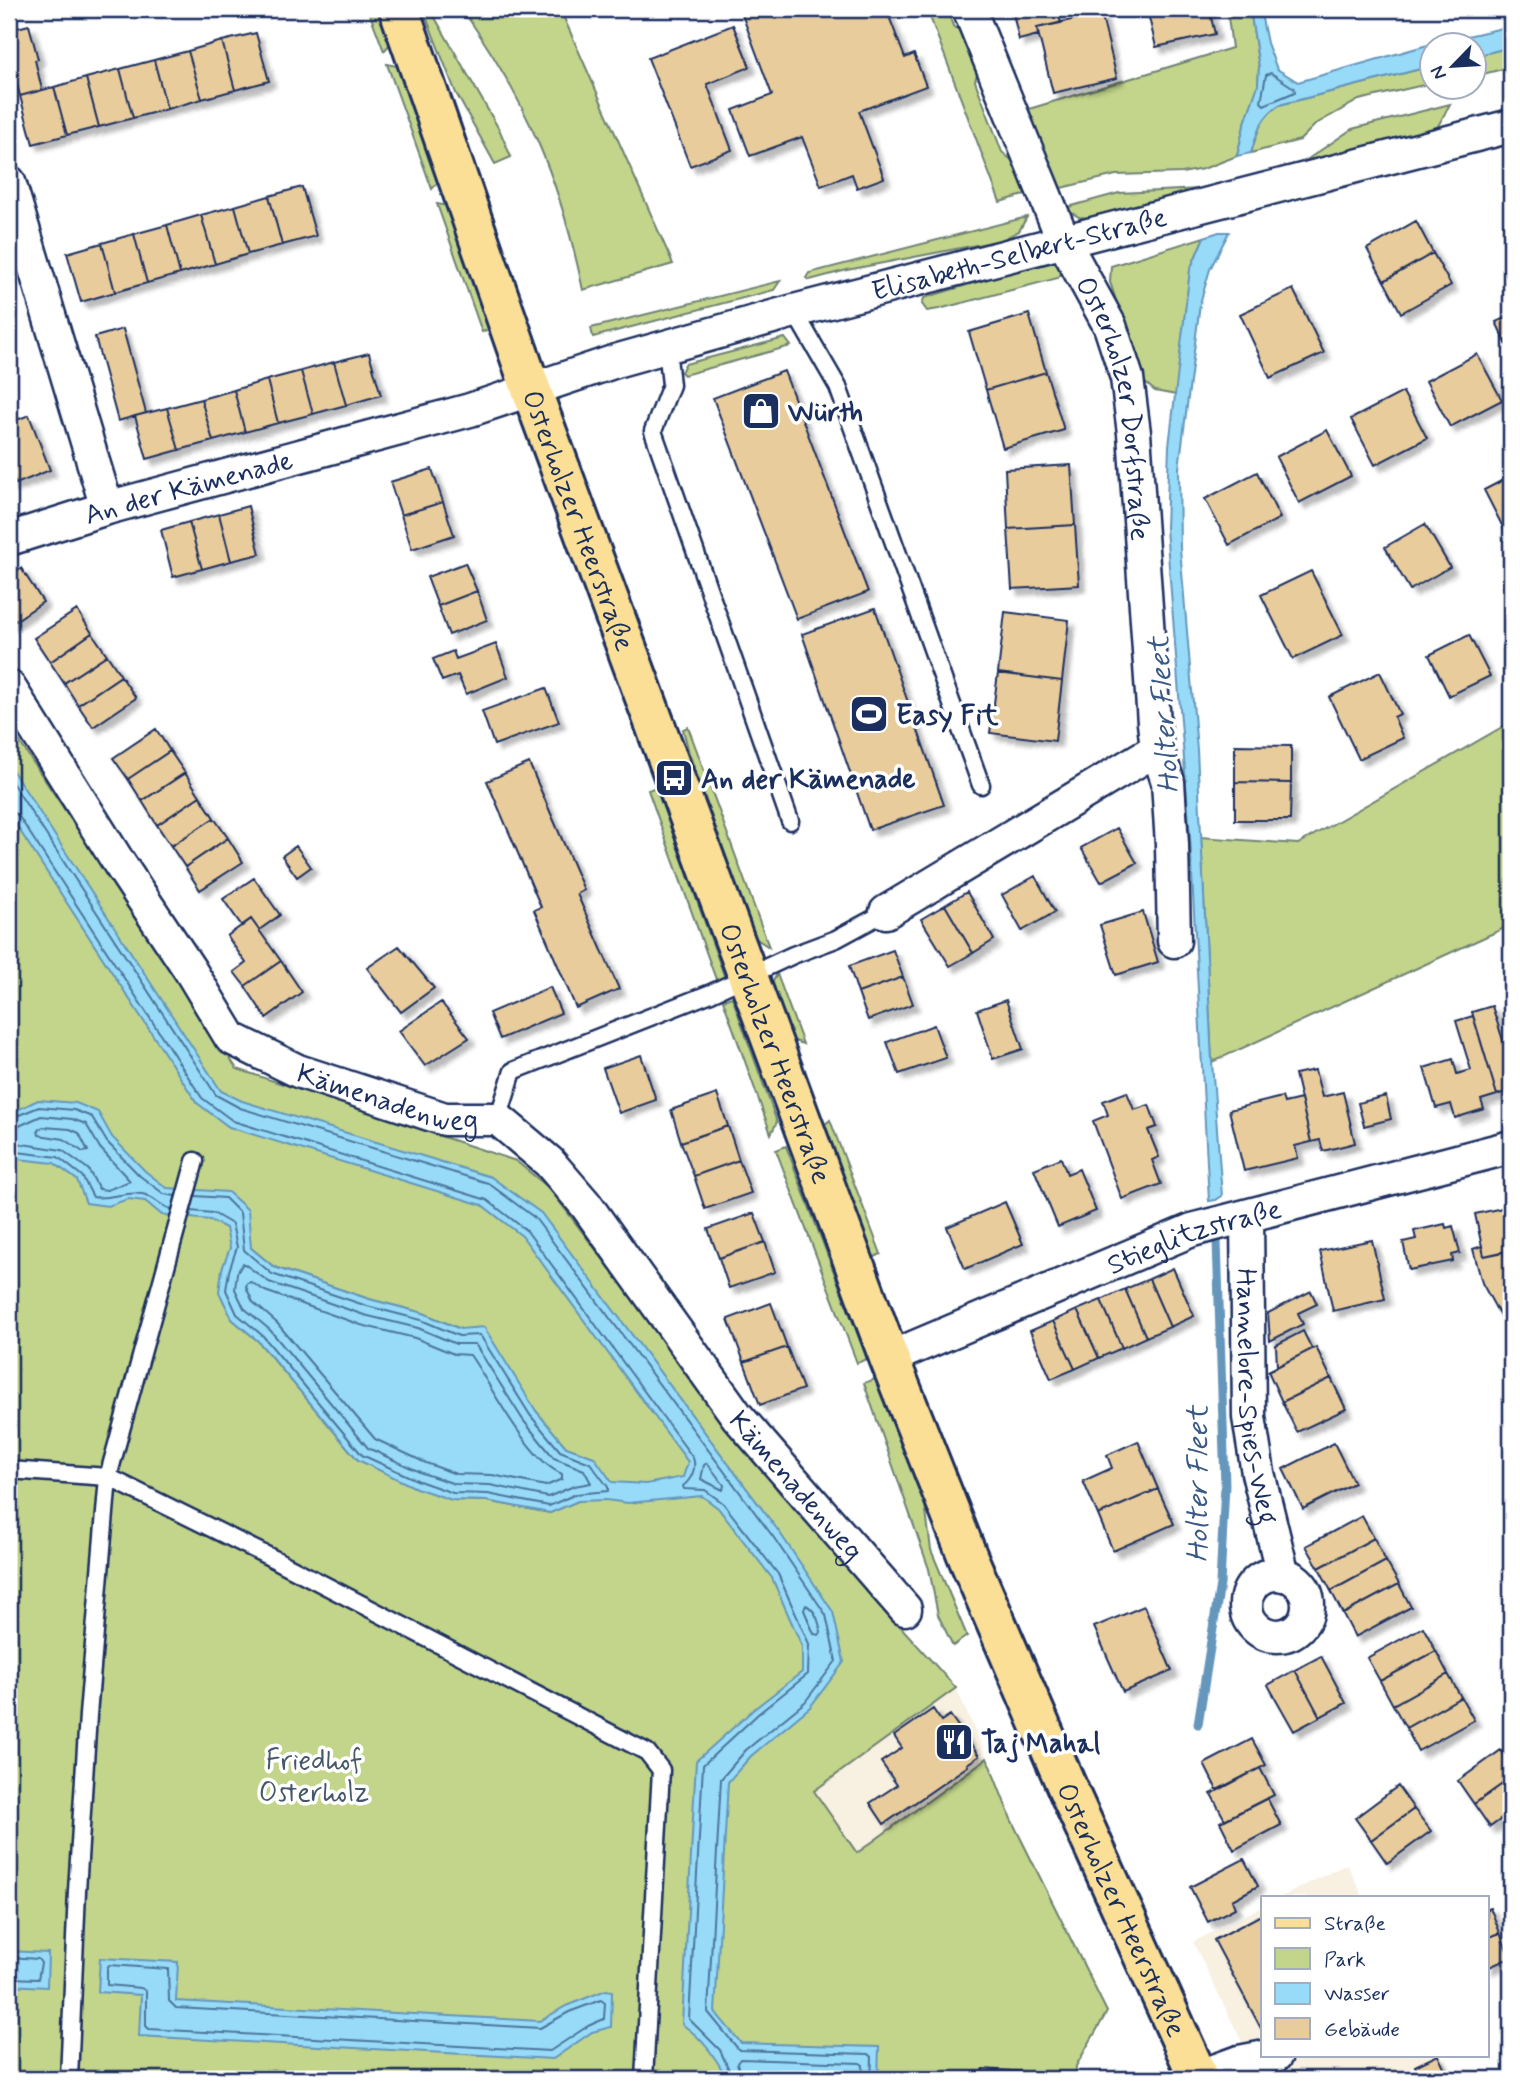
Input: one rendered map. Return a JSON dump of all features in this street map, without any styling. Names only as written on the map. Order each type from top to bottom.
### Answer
[{"type":"main road","name":"Osterholzer Heerstraße","points":[[399,9],[531,389],[889,1358],[969,1560],[1073,1801],[1198,2078]]},
{"type":"street","name":"Osterholzer Dorfstraße","points":[[969,9],[1065,242],[1110,326],[1128,378],[1157,749],[1168,782],[1174,941]]},
{"type":"street","name":"Elisabeth-Selbert-Straße","points":[[531,389],[619,360],[794,311],[1511,126]]},
{"type":"street","points":[[9,181],[107,508]]},
{"type":"street","name":"An der Kämenade","points":[[9,539],[107,508],[470,410],[531,389]]},
{"type":"street","name":"Kämenadenweg","points":[[9,687],[231,1038],[298,1071],[444,1119],[498,1119],[549,1162],[586,1205],[737,1416],[905,1609]]},
{"type":"street","points":[[886,912],[1157,749]]},
{"type":"street","name":"Stieglitzstraße","points":[[889,1358],[1192,1230],[1511,1147]]},
{"type":"street","name":"Hannelore-Spies-Weg","points":[[1247,1217],[1249,1417],[1258,1473],[1283,1575]]},
{"type":"street","points":[[1198,2078],[1240,2062],[1271,2056]]},
{"type":"lane","points":[[794,311],[838,387],[981,785]]},
{"type":"lane","points":[[667,347],[671,385],[653,431],[790,821]]},
{"type":"lane","points":[[498,1119],[513,1071],[747,977],[793,955],[836,939],[886,912]]},
{"type":"lane","points":[[69,2079],[88,1715],[107,1477],[195,1161]]},
{"type":"lane","points":[[9,1470],[107,1477],[276,1560],[647,1752],[661,1770],[644,2079]]},
{"type":"shaded area","points":[[956,1688],[987,1758],[856,1853],[814,1791]]},
{"type":"shaded area","points":[[1347,1864],[1363,1896],[1283,1896]]},
{"type":"shaded area","points":[[1261,1907],[1261,2056],[1442,2056],[1455,2079],[1260,2079],[1193,1942]]},
{"type":"green space","points":[[368,9],[377,9],[390,44],[384,51]]},
{"type":"green space","points":[[423,9],[430,9],[500,131],[511,157],[495,164],[456,93]]},
{"type":"green space","points":[[462,9],[560,9],[673,264],[583,290],[564,213],[538,143],[505,76]]},
{"type":"green space","points":[[927,9],[947,9],[953,26],[967,35],[979,67],[975,81],[1002,152],[1015,163],[1025,186],[1024,195],[1000,202]]},
{"type":"green space","points":[[1227,9],[1250,9],[1259,67],[1258,86],[1237,156],[1203,169],[1182,173],[1116,175],[1061,188],[1057,186],[1029,109],[1232,48]]},
{"type":"green space","points":[[1511,47],[1511,67],[1488,73],[1488,53]]},
{"type":"green space","points":[[387,64],[397,66],[439,181],[432,189]]},
{"type":"green space","points":[[1418,70],[1418,86],[1359,100],[1316,124],[1300,140],[1251,153],[1263,121],[1279,105]]},
{"type":"green space","points":[[1450,104],[1437,128],[1305,161],[1352,129]]},
{"type":"green space","points":[[1200,189],[1091,218],[1079,217],[1064,208],[1119,193]]},
{"type":"green space","points":[[437,204],[448,206],[492,329],[482,332]]},
{"type":"green space","points":[[1027,217],[1019,231],[1002,240],[847,270],[810,280],[806,278],[809,273]]},
{"type":"green space","points":[[1204,237],[1190,270],[1176,395],[1155,391],[1143,381],[1110,282],[1111,266]]},
{"type":"green space","points":[[1050,262],[1059,264],[1062,272],[1058,278],[939,309],[927,311],[922,304],[924,298]]},
{"type":"green space","points":[[780,281],[774,290],[593,337],[591,328]]},
{"type":"green space","points":[[785,338],[791,346],[684,375],[681,372],[685,364]]},
{"type":"green space","points":[[1511,722],[1511,925],[1212,1062],[1201,837],[1298,844]]},
{"type":"green space","name":"Friedhof Osterholz","points":[[9,726],[237,1069],[516,1161],[549,1188],[780,1493],[956,1688],[814,1791],[857,1853],[987,1758],[1011,1819],[1107,2012],[1076,2066],[1075,2079],[9,2079]],"holes":[[[251,1248],[274,1267],[369,1299],[423,1313],[461,1329],[566,1447],[594,1457],[578,1501],[550,1513],[487,1501],[452,1500],[358,1460],[258,1341],[232,1319]]]},
{"type":"green space","points":[[688,727],[769,947],[755,938],[689,753],[683,729]]},
{"type":"green space","points":[[656,787],[726,981],[718,985],[648,790]]},
{"type":"green space","points":[[777,974],[803,1044],[792,1040],[772,983]]},
{"type":"green space","points":[[732,997],[777,1122],[771,1134],[723,1000]]},
{"type":"green space","points":[[830,1120],[881,1254],[873,1258],[823,1126]]},
{"type":"green space","points":[[786,1146],[867,1359],[857,1363],[776,1150]]},
{"type":"green space","points":[[875,1379],[925,1504],[931,1550],[967,1636],[953,1646],[938,1615],[929,1569],[864,1383]]},
{"type":"water","points":[[1250,9],[1260,9],[1267,43],[1277,69],[1298,82],[1418,48],[1418,70],[1279,105],[1263,121],[1251,153],[1237,156],[1258,85],[1259,67]]},
{"type":"water","points":[[1511,26],[1511,47],[1488,53],[1488,32],[1485,32]]},
{"type":"water","points":[[1229,232],[1210,269],[1200,304],[1179,468],[1180,548],[1197,750],[1212,1062],[1222,1196],[1209,1201],[1190,836],[1166,528],[1169,446],[1190,270],[1204,237]]},
{"type":"water","points":[[9,765],[221,1091],[242,1101],[491,1177],[541,1213],[780,1533],[833,1612],[844,1662],[810,1707],[751,1756],[728,1782],[715,2012],[741,2043],[879,2047],[878,2079],[727,2079],[708,2048],[682,2024],[696,1761],[754,1709],[802,1672],[802,1646],[772,1578],[718,1508],[702,1496],[628,1503],[606,1500],[578,1501],[550,1513],[487,1501],[452,1500],[416,1488],[358,1460],[258,1341],[232,1319],[219,1292],[222,1269],[230,1248],[226,1228],[210,1220],[162,1215],[145,1201],[128,1199],[108,1206],[86,1203],[77,1180],[54,1163],[9,1158],[9,1114],[38,1100],[76,1103],[98,1112],[112,1137],[145,1171],[167,1188],[228,1192],[248,1210],[251,1248],[274,1267],[369,1299],[423,1313],[460,1329],[484,1327],[536,1411],[566,1447],[594,1457],[612,1482],[646,1484],[683,1477],[688,1462],[522,1236],[482,1205],[229,1127],[197,1103],[9,814]]},
{"type":"water","points":[[9,1951],[48,1953],[47,1987],[9,1985]]},
{"type":"water","points":[[100,1958],[178,1962],[176,2001],[540,2021],[566,2006],[606,1990],[612,1991],[611,2027],[592,2032],[553,2059],[139,2036],[141,1995],[98,1992]]},
{"type":"building","points":[[740,9],[893,9],[887,11],[905,58],[914,54],[926,86],[859,111],[884,178],[857,188],[852,174],[821,186],[802,137],[750,156],[733,110],[772,95]]},
{"type":"building","points":[[1012,9],[1057,9],[1061,23],[1037,28],[1038,35],[1019,40]]},
{"type":"building","points":[[1147,9],[1209,9],[1215,34],[1156,47]]},
{"type":"building","points":[[1101,13],[1117,78],[1053,93],[1037,28]]},
{"type":"building","points":[[29,25],[38,59],[35,60],[42,90],[20,96],[9,53],[9,30]]},
{"type":"building","points":[[733,25],[750,67],[707,84],[732,150],[690,166],[648,58]]},
{"type":"building","points":[[256,33],[269,81],[235,90],[222,41]]},
{"type":"building","points":[[222,41],[235,90],[202,99],[188,51]]},
{"type":"building","points":[[188,51],[202,99],[167,109],[154,60]]},
{"type":"building","points":[[154,60],[167,109],[133,118],[120,69]]},
{"type":"building","points":[[120,69],[133,118],[99,127],[86,78]]},
{"type":"building","points":[[86,78],[99,127],[67,135],[54,87]]},
{"type":"building","points":[[54,87],[67,135],[33,144],[20,96]]},
{"type":"building","points":[[302,187],[316,236],[282,245],[269,196]]},
{"type":"building","points":[[269,196],[282,245],[248,254],[235,206]]},
{"type":"building","points":[[235,206],[248,254],[215,264],[201,215]]},
{"type":"building","points":[[201,215],[215,264],[180,274],[167,225]]},
{"type":"building","points":[[1416,221],[1433,253],[1384,281],[1367,249]]},
{"type":"building","points":[[167,225],[180,274],[147,283],[134,234]]},
{"type":"building","points":[[134,234],[147,283],[115,292],[102,243]]},
{"type":"building","points":[[102,243],[115,292],[81,302],[67,253]]},
{"type":"building","points":[[1433,253],[1451,285],[1401,313],[1384,281]]},
{"type":"building","points":[[1293,289],[1324,353],[1270,378],[1240,314]]},
{"type":"building","points":[[1029,314],[1046,372],[986,390],[969,332]]},
{"type":"building","points":[[1511,315],[1511,354],[1496,322]]},
{"type":"building","points":[[123,329],[146,413],[118,421],[95,337]]},
{"type":"building","points":[[369,353],[381,395],[346,405],[334,362]]},
{"type":"building","points":[[1477,354],[1502,400],[1450,427],[1426,381]]},
{"type":"building","points":[[334,362],[346,405],[313,414],[301,371]]},
{"type":"building","points":[[301,371],[313,414],[278,423],[267,380]]},
{"type":"building","points":[[784,371],[868,592],[797,619],[713,398]]},
{"type":"building","points":[[1046,372],[1064,430],[1003,448],[986,390]]},
{"type":"building","points":[[267,380],[278,423],[245,432],[234,390]]},
{"type":"building","points":[[234,390],[245,432],[213,441],[201,399]]},
{"type":"building","points":[[1403,392],[1427,438],[1375,465],[1351,419]]},
{"type":"building","points":[[201,399],[213,441],[179,450],[167,408]]},
{"type":"building","points":[[167,408],[179,450],[147,459],[135,416]]},
{"type":"building","points":[[29,415],[50,470],[16,484],[9,466],[9,423]]},
{"type":"building","points":[[1327,430],[1351,476],[1299,503],[1276,457]]},
{"type":"building","points":[[1071,465],[1075,525],[1008,529],[1005,469]]},
{"type":"building","points":[[9,466],[16,484],[9,486]]},
{"type":"building","points":[[432,469],[443,502],[401,515],[390,482]]},
{"type":"building","points":[[1257,472],[1280,518],[1229,545],[1205,499]]},
{"type":"building","points":[[1511,476],[1511,543],[1484,490]]},
{"type":"building","points":[[443,502],[454,535],[412,549],[401,515]]},
{"type":"building","points":[[248,506],[260,554],[231,561],[219,514]]},
{"type":"building","points":[[219,514],[231,561],[202,569],[189,522]]},
{"type":"building","points":[[189,522],[202,569],[173,577],[161,530]]},
{"type":"building","points":[[1425,524],[1450,567],[1410,590],[1385,547]]},
{"type":"building","points":[[1075,525],[1079,585],[1012,589],[1008,529]]},
{"type":"building","points":[[465,563],[477,591],[438,606],[427,577]]},
{"type":"building","points":[[21,568],[43,602],[9,625],[9,576]]},
{"type":"building","points":[[1311,571],[1343,635],[1293,659],[1261,595]]},
{"type":"building","points":[[477,591],[487,620],[449,635],[438,606]]},
{"type":"building","points":[[875,608],[944,805],[870,830],[802,634]]},
{"type":"building","points":[[77,610],[92,633],[50,662],[34,638]]},
{"type":"building","points":[[1005,612],[1069,620],[1062,681],[998,673]]},
{"type":"building","points":[[92,633],[107,655],[64,683],[50,662]]},
{"type":"building","points":[[1469,635],[1490,676],[1449,696],[1429,655]]},
{"type":"building","points":[[496,644],[508,677],[466,694],[458,675],[442,681],[433,659],[453,651],[456,659]]},
{"type":"building","points":[[107,655],[121,676],[78,705],[64,683]]},
{"type":"building","points":[[1380,672],[1400,714],[1394,717],[1403,738],[1359,759],[1329,697]]},
{"type":"building","points":[[998,673],[1062,681],[1055,741],[990,733]]},
{"type":"building","points":[[121,676],[136,698],[93,727],[78,705]]},
{"type":"building","points":[[546,688],[559,722],[494,745],[482,711]]},
{"type":"building","points":[[156,729],[170,751],[128,779],[113,758]]},
{"type":"building","points":[[1235,745],[1291,746],[1291,783],[1235,782]]},
{"type":"building","points":[[170,751],[185,773],[142,801],[128,779]]},
{"type":"building","points":[[529,763],[584,890],[577,894],[619,989],[576,1008],[534,910],[541,907],[487,781]]},
{"type":"building","points":[[185,773],[200,796],[157,825],[142,801]]},
{"type":"building","points":[[1235,782],[1291,783],[1290,820],[1235,820]]},
{"type":"building","points":[[200,796],[214,818],[171,846],[157,825]]},
{"type":"building","points":[[214,818],[228,838],[185,867],[171,846]]},
{"type":"building","points":[[1117,828],[1137,863],[1101,882],[1081,848]]},
{"type":"building","points":[[228,838],[243,862],[200,890],[185,867]]},
{"type":"building","points":[[296,846],[311,867],[297,877],[282,856]]},
{"type":"building","points":[[1035,876],[1055,912],[1022,931],[1002,895]]},
{"type":"building","points":[[254,878],[280,915],[259,930],[251,919],[242,926],[223,899]]},
{"type":"building","points":[[967,892],[994,940],[973,953],[945,905]]},
{"type":"building","points":[[945,905],[973,953],[950,966],[921,919]]},
{"type":"building","points":[[1143,912],[1158,962],[1116,975],[1100,925]]},
{"type":"building","points":[[251,919],[281,961],[245,986],[234,972],[246,963],[227,936]]},
{"type":"building","points":[[399,946],[434,988],[401,1012],[367,968]]},
{"type":"building","points":[[893,950],[903,977],[858,993],[849,966]]},
{"type":"building","points":[[281,961],[302,992],[266,1018],[245,986]]},
{"type":"building","points":[[903,977],[913,1004],[868,1020],[858,993]]},
{"type":"building","points":[[550,987],[561,1013],[500,1039],[489,1013]]},
{"type":"building","points":[[1006,1000],[1023,1049],[993,1059],[977,1010]]},
{"type":"building","points":[[441,1002],[469,1038],[425,1066],[399,1031]]},
{"type":"building","points":[[1492,1006],[1509,1059],[1511,1058],[1511,1090],[1497,1095],[1472,1012]]},
{"type":"building","points":[[1473,1016],[1497,1095],[1481,1100],[1484,1109],[1455,1118],[1451,1104],[1436,1108],[1424,1068],[1453,1059],[1457,1074],[1471,1070],[1456,1021]]},
{"type":"building","points":[[934,1025],[946,1058],[899,1074],[887,1042]]},
{"type":"building","points":[[641,1055],[656,1100],[619,1113],[603,1068]]},
{"type":"building","points":[[1315,1070],[1322,1097],[1343,1092],[1355,1143],[1323,1151],[1320,1140],[1311,1142],[1295,1074]]},
{"type":"building","points":[[1127,1092],[1134,1110],[1149,1105],[1157,1127],[1148,1130],[1159,1157],[1152,1160],[1161,1184],[1122,1199],[1093,1121],[1108,1115],[1103,1101]]},
{"type":"building","points":[[717,1094],[728,1126],[681,1142],[671,1110]]},
{"type":"building","points":[[1386,1096],[1391,1119],[1364,1126],[1358,1103]]},
{"type":"building","points":[[1282,1097],[1284,1103],[1301,1099],[1311,1142],[1295,1146],[1298,1158],[1244,1171],[1229,1110]]},
{"type":"building","points":[[728,1126],[739,1160],[694,1176],[681,1142]]},
{"type":"building","points":[[1061,1158],[1067,1174],[1079,1169],[1096,1211],[1058,1227],[1034,1169]]},
{"type":"building","points":[[739,1160],[751,1193],[705,1209],[694,1176]]},
{"type":"building","points":[[1005,1202],[1023,1244],[965,1269],[947,1227]]},
{"type":"building","points":[[1511,1206],[1511,1250],[1484,1256],[1475,1214]]},
{"type":"building","points":[[754,1213],[765,1242],[719,1258],[708,1229]]},
{"type":"building","points":[[1445,1224],[1446,1228],[1453,1226],[1460,1253],[1452,1255],[1453,1261],[1409,1270],[1403,1242],[1416,1239],[1414,1231]]},
{"type":"building","points":[[1372,1240],[1385,1299],[1333,1311],[1320,1251]]},
{"type":"building","points":[[765,1242],[775,1272],[729,1288],[719,1258]]},
{"type":"building","points":[[1482,1246],[1484,1256],[1504,1252],[1511,1276],[1511,1319],[1504,1323],[1482,1283],[1473,1249]]},
{"type":"building","points":[[1173,1268],[1194,1316],[1170,1327],[1149,1279]]},
{"type":"building","points":[[1149,1279],[1170,1327],[1146,1337],[1125,1289]]},
{"type":"building","points":[[1125,1289],[1146,1337],[1122,1348],[1101,1300]]},
{"type":"building","points":[[1311,1291],[1317,1304],[1298,1313],[1303,1324],[1270,1341],[1268,1313]]},
{"type":"building","points":[[1101,1300],[1122,1348],[1099,1358],[1077,1310]]},
{"type":"building","points":[[771,1303],[787,1347],[744,1362],[728,1319]]},
{"type":"building","points":[[1077,1310],[1099,1358],[1075,1369],[1053,1321]]},
{"type":"building","points":[[1053,1321],[1075,1369],[1051,1379],[1030,1331]]},
{"type":"building","points":[[1303,1331],[1312,1349],[1277,1367],[1276,1345]]},
{"type":"building","points":[[787,1347],[803,1389],[760,1405],[744,1362]]},
{"type":"building","points":[[1316,1347],[1331,1378],[1282,1402],[1268,1371]]},
{"type":"building","points":[[1331,1378],[1346,1409],[1297,1432],[1282,1402]]},
{"type":"building","points":[[1138,1441],[1158,1489],[1098,1515],[1083,1481],[1112,1468],[1107,1455]]},
{"type":"building","points":[[1334,1443],[1354,1483],[1303,1509],[1283,1469]]},
{"type":"building","points":[[1158,1489],[1174,1524],[1113,1551],[1098,1515]]},
{"type":"building","points":[[1362,1516],[1374,1538],[1319,1568],[1306,1546]]},
{"type":"building","points":[[1374,1538],[1386,1561],[1331,1591],[1319,1568]]},
{"type":"building","points":[[1386,1561],[1399,1584],[1343,1614],[1331,1591]]},
{"type":"building","points":[[1399,1584],[1411,1607],[1355,1637],[1343,1614]]},
{"type":"building","points":[[1144,1606],[1172,1671],[1123,1692],[1094,1627]]},
{"type":"building","points":[[1423,1627],[1436,1651],[1380,1681],[1367,1658]]},
{"type":"building","points":[[1436,1651],[1448,1674],[1393,1705],[1380,1681]]},
{"type":"building","points":[[1321,1656],[1346,1703],[1320,1717],[1295,1670]]},
{"type":"building","points":[[1295,1670],[1320,1717],[1294,1731],[1268,1685]]},
{"type":"building","points":[[1448,1674],[1461,1697],[1406,1728],[1393,1705]]},
{"type":"building","points":[[1461,1697],[1474,1720],[1418,1751],[1406,1728]]},
{"type":"building","points":[[933,1709],[941,1721],[950,1715],[979,1756],[884,1824],[870,1803],[897,1785],[881,1762],[902,1748],[894,1736]]},
{"type":"building","points":[[1252,1739],[1266,1765],[1217,1790],[1204,1764]]},
{"type":"building","points":[[1501,1750],[1511,1764],[1511,1778],[1474,1804],[1458,1781]]},
{"type":"building","points":[[1260,1768],[1274,1795],[1225,1820],[1211,1794]]},
{"type":"building","points":[[1511,1778],[1511,1812],[1490,1827],[1474,1804]]},
{"type":"building","points":[[1398,1786],[1414,1809],[1371,1840],[1355,1818]]},
{"type":"building","points":[[1267,1798],[1281,1825],[1234,1850],[1220,1822]]},
{"type":"building","points":[[1414,1809],[1431,1831],[1387,1863],[1371,1840]]},
{"type":"building","points":[[1244,1859],[1258,1886],[1232,1900],[1235,1908],[1208,1922],[1190,1887]]},
{"type":"building","points":[[1488,1908],[1500,1933],[1488,1938]]},
{"type":"building","points":[[1261,1915],[1261,2028],[1214,1940]]},
{"type":"building","points":[[1500,1933],[1510,1958],[1488,1968],[1488,1938]]},
{"type":"building","points":[[1438,2056],[1449,2079],[1422,2079],[1415,2066]]},
{"type":"building","points":[[983,2069],[1070,2075],[1070,2079],[982,2079]]},
{"type":"waterway","name":"Holter Fleet","points":[[1198,1724],[1220,1584],[1225,1485],[1217,1241]]},
{"type":"place","name":"Würth","points":[[761,411]]},
{"type":"place","name":"Easy Fit","points":[[869,714]]},
{"type":"place","name":"An der Kämenade","points":[[674,778]]},
{"type":"place","name":"Taj Mahal","points":[[954,1742]]}]
